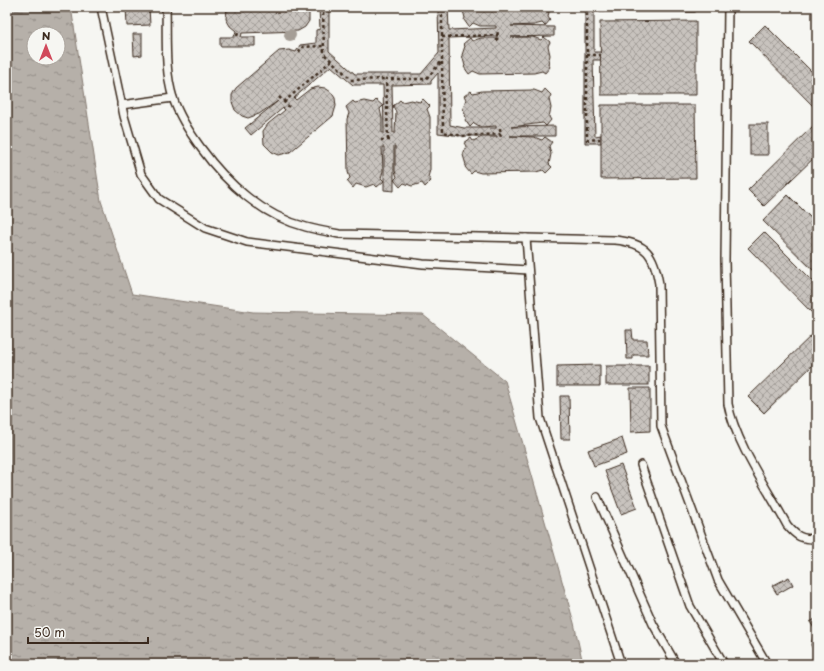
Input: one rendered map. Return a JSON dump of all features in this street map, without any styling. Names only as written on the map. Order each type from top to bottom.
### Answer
[{"type":"lane","points":[[101,7],[121,105],[141,174],[159,199],[205,228],[247,242],[423,264],[528,270]]},
{"type":"lane","points":[[166,7],[167,63],[173,98],[188,130],[214,166],[244,196],[273,213],[305,227],[339,234],[632,241],[647,251],[656,265],[659,284],[662,426],[718,580],[767,664]]},
{"type":"lane","points":[[728,7],[725,260],[728,404],[731,419],[739,438],[787,525],[796,536],[806,539],[817,539]]},
{"type":"lane","points":[[121,105],[173,98]]},
{"type":"lane","points":[[526,238],[540,418],[621,664]]},
{"type":"lane","points":[[641,465],[690,606],[724,664]]},
{"type":"lane","points":[[597,497],[653,624],[676,664]]},
{"type":"path","points":[[323,7],[324,54],[352,80],[426,78],[442,61]]},
{"type":"path","points":[[442,7],[443,132],[462,136],[501,134]]},
{"type":"path","points":[[587,7],[587,140],[600,139]]},
{"type":"path","points":[[497,40],[498,29]]},
{"type":"path","points":[[237,36],[239,30]]},
{"type":"path","points":[[442,37],[498,35]]},
{"type":"path","points":[[299,52],[301,47],[324,46]]},
{"type":"path","points":[[587,55],[600,55]]},
{"type":"path","points":[[284,102],[331,61]]},
{"type":"path","points":[[386,78],[388,140]]},
{"type":"path","points":[[279,97],[289,107]]},
{"type":"path","points":[[500,128],[501,140]]},
{"type":"path","points":[[380,140],[393,140]]},
{"type":"water","points":[[7,7],[71,7],[101,201],[132,294],[253,312],[423,315],[505,381],[574,623],[583,664],[7,664]]},
{"type":"building","points":[[126,7],[149,7],[150,25],[127,26]]},
{"type":"building","points":[[227,7],[309,7],[309,21],[305,27],[298,31],[242,33],[241,37],[255,37],[255,46],[220,46],[220,37],[234,37],[236,31],[230,26],[226,19]]},
{"type":"building","points":[[319,7],[329,7],[329,51],[355,74],[421,74],[439,53],[438,7],[448,7],[449,30],[496,28],[496,26],[480,26],[473,23],[469,27],[464,20],[465,18],[462,7],[550,7],[548,17],[550,20],[545,26],[542,23],[534,25],[511,26],[554,27],[554,36],[511,37],[533,37],[541,40],[544,37],[550,42],[548,46],[550,55],[548,64],[550,67],[545,73],[542,71],[534,73],[480,74],[473,71],[469,74],[464,67],[462,55],[465,46],[463,44],[470,38],[472,41],[481,38],[497,38],[497,36],[449,38],[450,125],[464,128],[496,128],[496,126],[481,127],[474,123],[470,127],[465,120],[466,118],[463,108],[466,99],[464,96],[471,91],[473,93],[482,91],[534,90],[542,93],[545,89],[551,95],[549,99],[551,108],[549,117],[551,120],[546,126],[543,123],[511,127],[555,126],[555,136],[510,136],[534,137],[542,140],[545,137],[552,142],[549,146],[551,154],[549,164],[552,167],[546,173],[543,170],[536,172],[481,173],[474,171],[471,174],[465,167],[466,165],[463,155],[466,146],[464,143],[471,138],[473,141],[482,137],[497,136],[463,136],[438,133],[438,73],[431,81],[431,84],[392,85],[393,133],[395,133],[396,112],[393,106],[400,100],[402,102],[411,100],[420,102],[423,99],[430,106],[427,109],[430,117],[430,170],[428,177],[431,181],[425,187],[422,183],[412,186],[404,183],[400,187],[394,180],[394,191],[384,190],[384,181],[377,187],[374,184],[366,187],[356,184],[353,188],[347,181],[350,178],[348,172],[347,119],[349,113],[346,107],[353,101],[355,103],[364,101],[373,103],[376,100],[383,106],[380,109],[382,118],[382,133],[384,133],[383,85],[353,85],[331,66],[294,98],[296,100],[310,89],[318,87],[325,88],[331,92],[335,98],[336,106],[333,116],[290,152],[279,155],[272,152],[264,144],[263,131],[268,124],[285,110],[283,108],[251,135],[245,128],[278,101],[259,114],[248,118],[242,116],[235,110],[232,102],[232,95],[236,88],[279,51],[289,50],[296,52],[300,45],[316,43],[316,30],[320,29]],"holes":[[[394,146],[395,146],[395,171],[397,177],[394,180]],[[382,147],[384,147],[384,181],[381,178],[383,171]]]},
{"type":"building","points":[[585,7],[594,7],[594,52],[601,52],[601,60],[593,60],[595,136],[601,135],[601,143],[585,143]]},
{"type":"building","points":[[600,7],[695,7],[695,12],[600,12]]},
{"type":"building","points":[[696,21],[696,95],[601,95],[600,22]]},
{"type":"building","points":[[765,25],[817,77],[817,110],[749,41]]},
{"type":"building","points":[[133,34],[142,34],[142,55],[134,56]]},
{"type":"building","points":[[601,105],[695,105],[696,178],[601,179]]},
{"type":"building","points":[[817,122],[817,155],[764,206],[748,190]]},
{"type":"building","points":[[750,124],[768,124],[768,155],[750,155]]},
{"type":"building","points":[[788,195],[817,224],[817,274],[763,221]]},
{"type":"building","points":[[764,232],[817,285],[817,318],[748,248]]},
{"type":"building","points":[[626,330],[632,330],[633,340],[647,340],[648,355],[633,355],[633,359],[627,359]]},
{"type":"building","points":[[817,330],[817,361],[764,413],[748,397]]},
{"type":"building","points":[[600,365],[600,386],[557,386],[557,366]]},
{"type":"building","points":[[606,366],[649,366],[649,385],[606,385]]},
{"type":"building","points":[[630,388],[650,388],[650,431],[631,432]]},
{"type":"building","points":[[560,396],[569,396],[570,439],[561,439]]},
{"type":"building","points":[[622,438],[627,454],[594,466],[588,450]]},
{"type":"building","points":[[621,465],[637,508],[621,514],[605,471]]},
{"type":"building","points":[[789,577],[793,585],[777,594],[772,586]]},
{"type":"building","points":[[817,618],[817,627],[814,628],[810,622]]},
{"type":"building","points":[[817,632],[817,657],[811,645],[813,637]]}]
